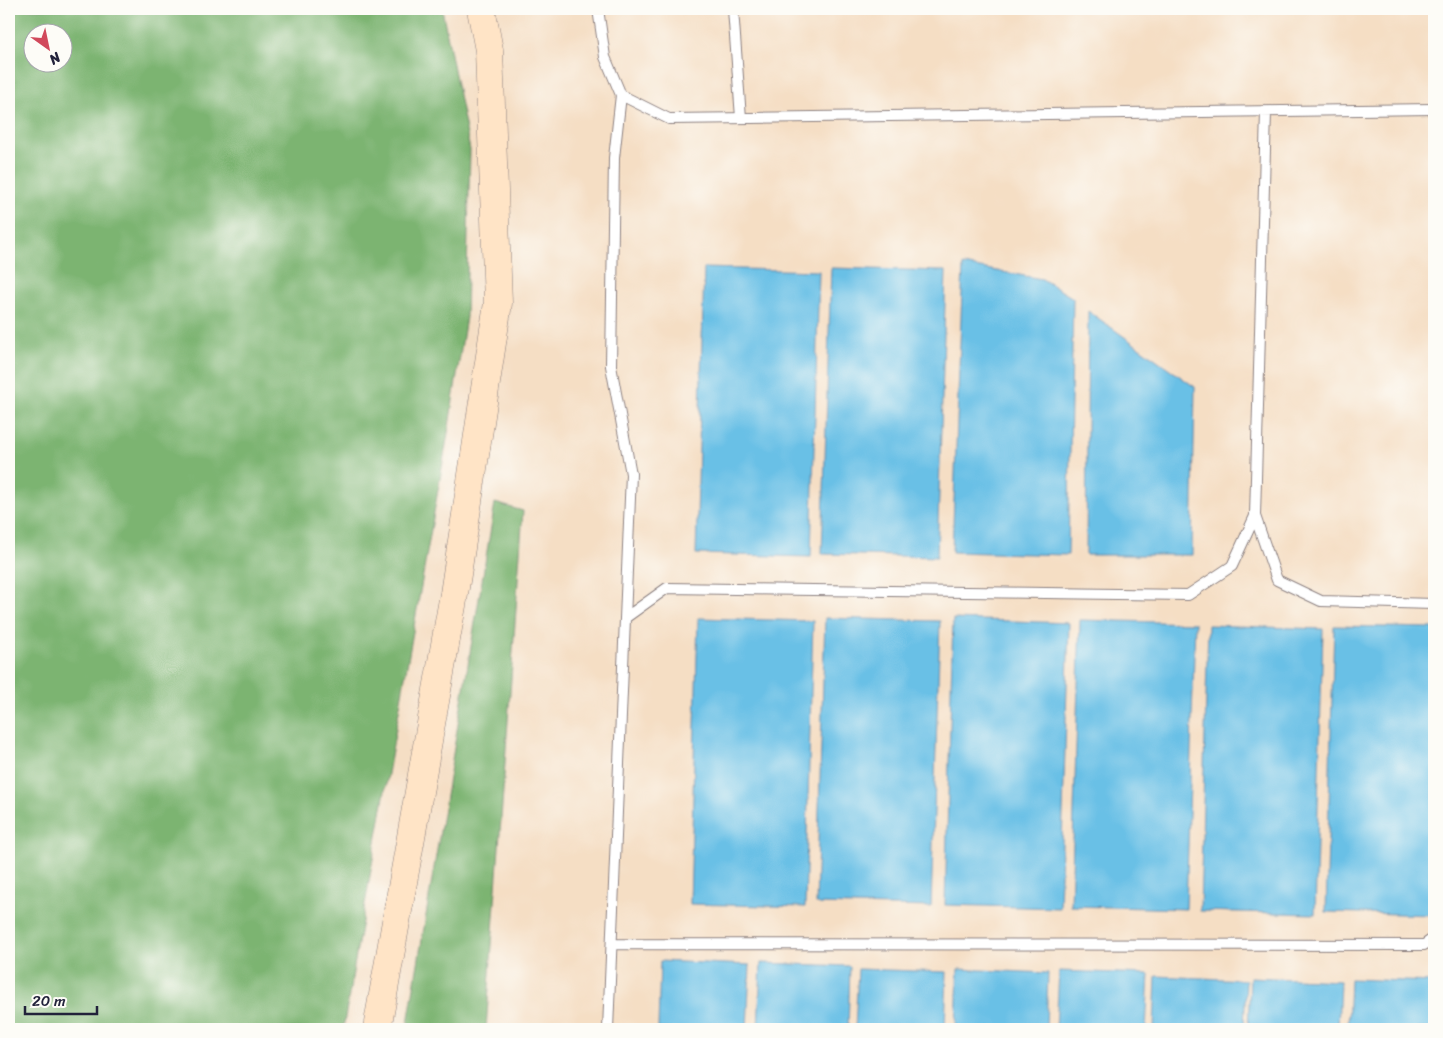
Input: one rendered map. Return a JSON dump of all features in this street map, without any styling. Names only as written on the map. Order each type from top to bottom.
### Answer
[{"type":"main road","points":[[377,1029],[454,594],[498,303],[489,50],[481,9]]},
{"type":"lane","points":[[598,9],[606,57],[621,96],[614,158],[611,366],[631,474],[608,1029]]},
{"type":"lane","points":[[733,9],[740,118]]},
{"type":"lane","points":[[621,96],[670,119],[1434,109]]},
{"type":"lane","points":[[1266,112],[1255,516],[1277,580],[1322,601],[1434,604]]},
{"type":"lane","points":[[625,618],[668,588],[1188,595],[1232,566],[1255,516]]},
{"type":"lane","points":[[612,944],[1424,945],[1434,938]]},
{"type":"green space","points":[[9,9],[442,9],[470,150],[466,317],[447,439],[343,1029],[9,1029]]},
{"type":"green space","points":[[495,503],[523,511],[486,1029],[407,1029]]},
{"type":"water","points":[[963,265],[1042,279],[1073,298],[1068,555],[952,552]]},
{"type":"water","points":[[704,268],[819,271],[811,557],[696,554]]},
{"type":"water","points":[[831,268],[946,271],[937,557],[822,554]]},
{"type":"water","points":[[1088,311],[1195,387],[1192,555],[1086,555]]},
{"type":"water","points":[[698,618],[813,621],[805,907],[690,904]]},
{"type":"water","points":[[825,618],[940,621],[931,907],[816,904]]},
{"type":"water","points":[[953,619],[1069,623],[1060,908],[945,905]]},
{"type":"water","points":[[1080,620],[1195,623],[1186,909],[1071,906]]},
{"type":"water","points":[[1208,625],[1323,629],[1315,914],[1200,911]]},
{"type":"water","points":[[1334,626],[1434,628],[1434,915],[1326,912]]},
{"type":"water","points":[[660,961],[750,965],[747,1029],[658,1029]]},
{"type":"water","points":[[761,963],[850,966],[848,1029],[758,1029]]},
{"type":"water","points":[[858,969],[947,972],[945,1029],[855,1029]]},
{"type":"water","points":[[958,969],[1048,973],[1046,1029],[956,1029]]},
{"type":"water","points":[[1059,971],[1149,974],[1146,1029],[1056,1029]]},
{"type":"water","points":[[1156,976],[1246,980],[1244,1029],[1154,1029]]},
{"type":"water","points":[[1250,977],[1340,981],[1338,1029],[1248,1029]]},
{"type":"water","points":[[1350,979],[1434,982],[1434,1029],[1348,1029]]}]
